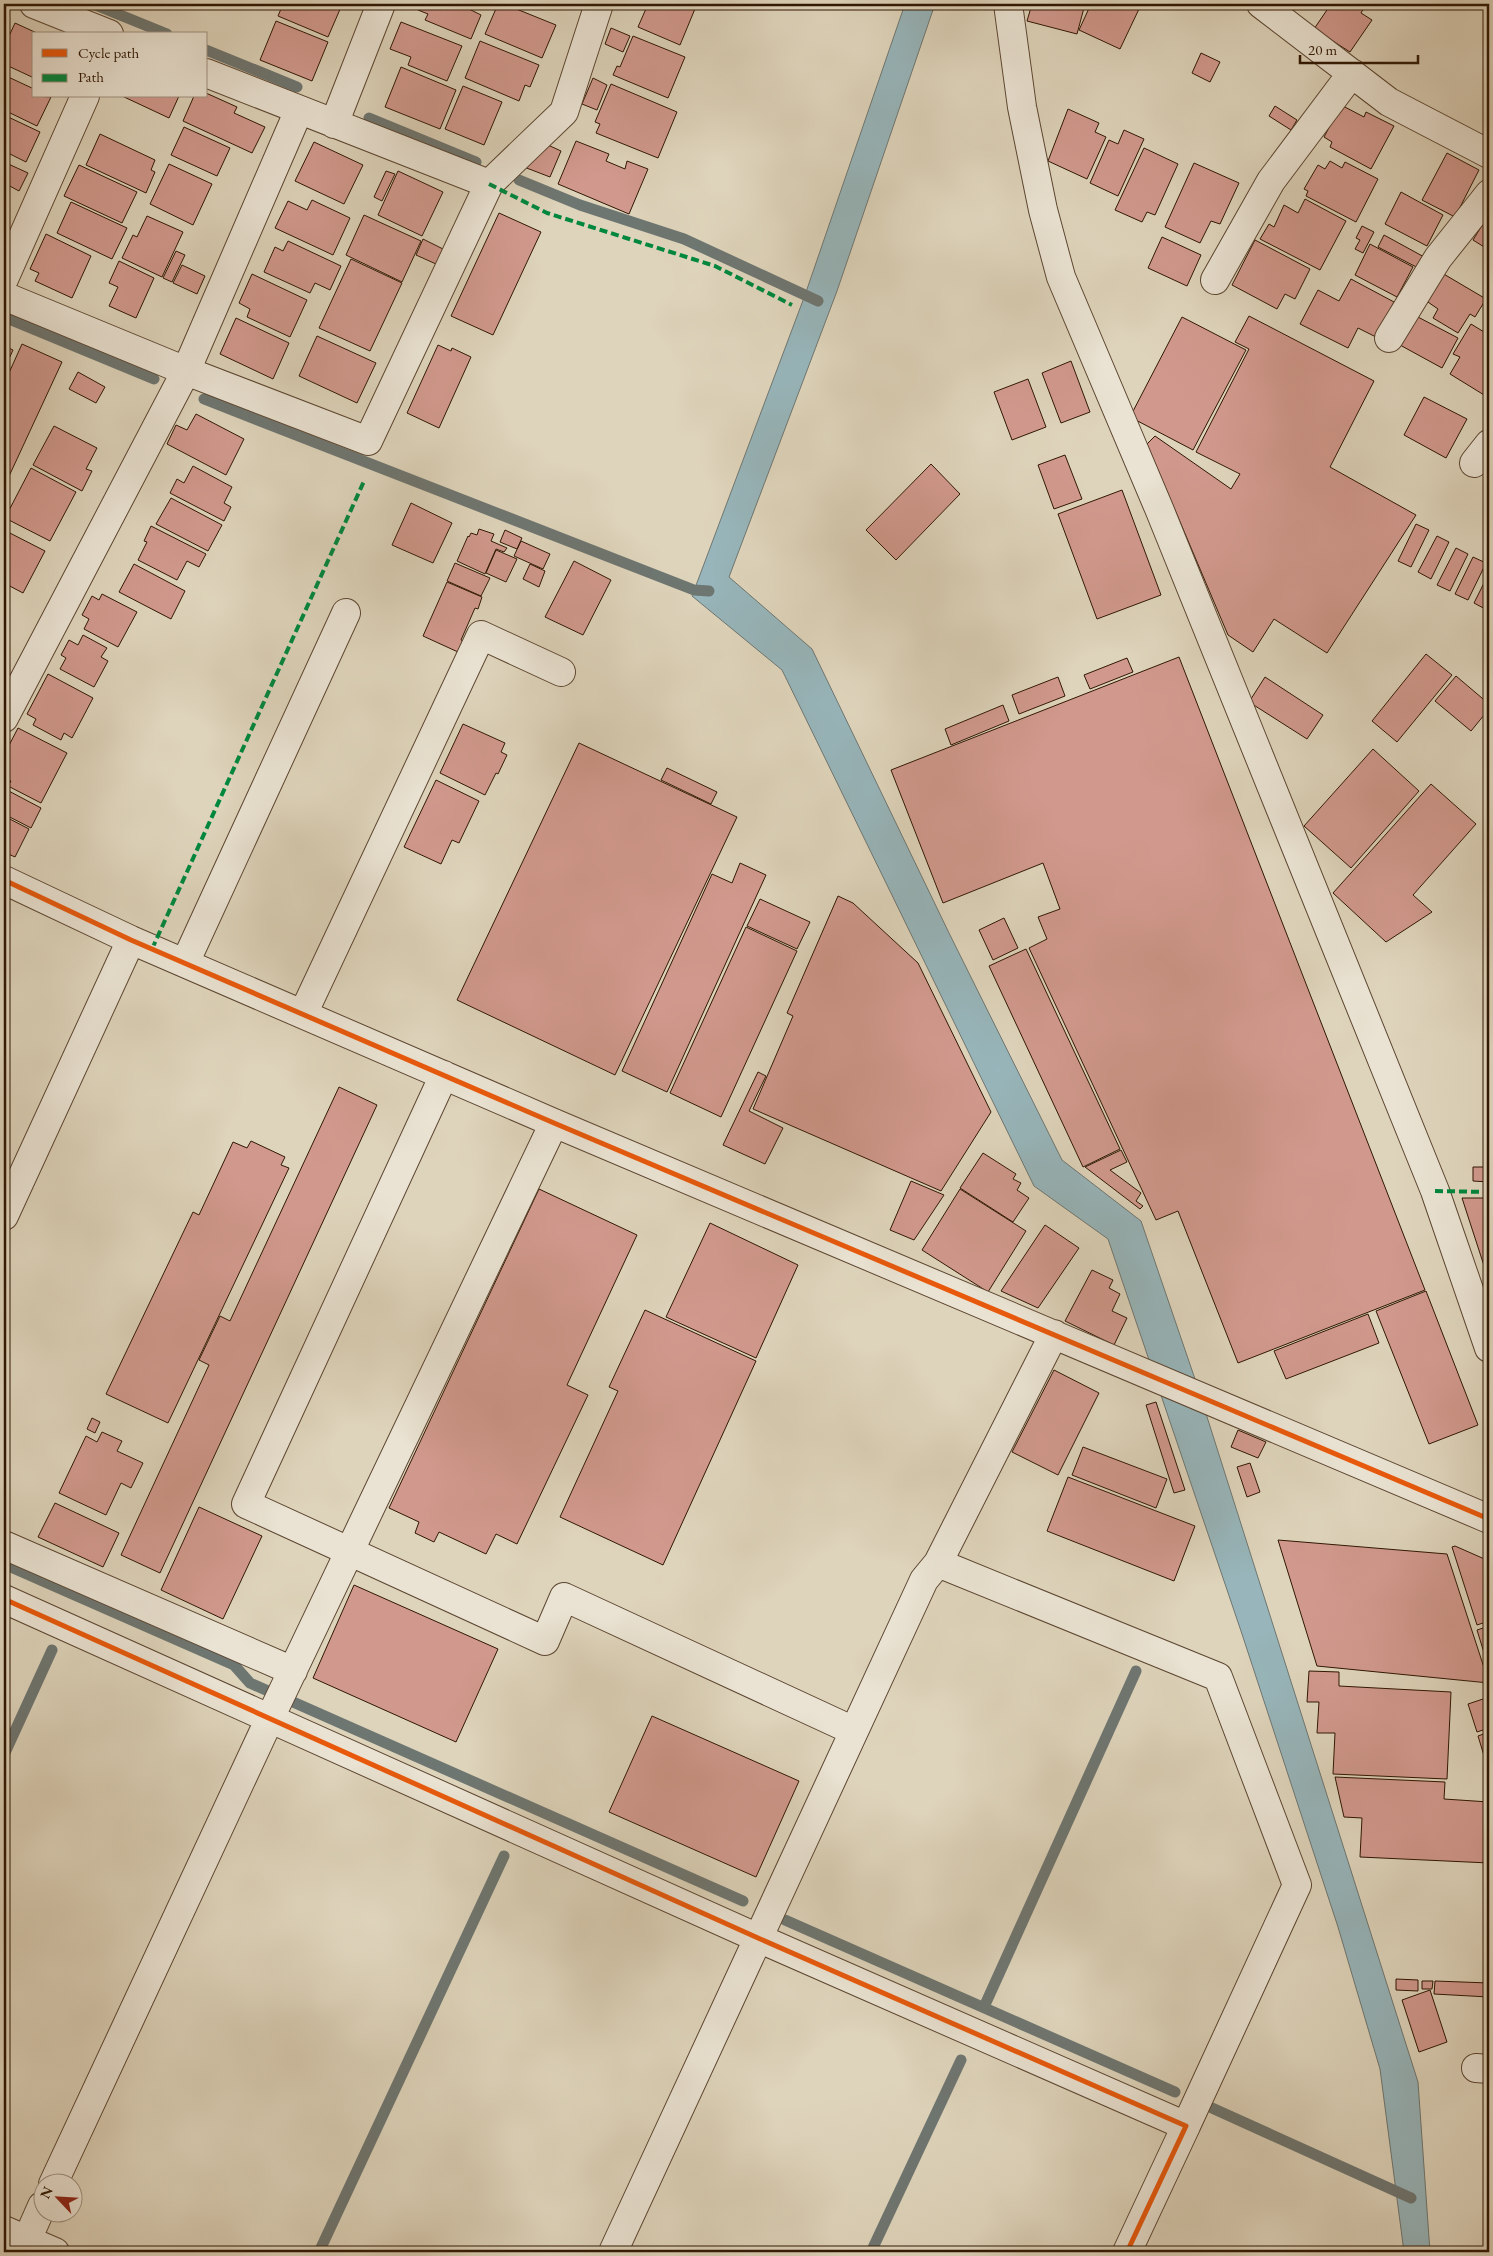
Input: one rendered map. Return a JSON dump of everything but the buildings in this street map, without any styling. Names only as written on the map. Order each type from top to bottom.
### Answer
[{"type":"street","points":[[34,4],[104,32]]},
{"type":"street","points":[[334,124],[381,4]]},
{"type":"street","points":[[4,296],[186,371],[368,441],[489,184],[564,112],[599,4]]},
{"type":"street","points":[[1008,4],[1022,108],[1043,210],[1061,277],[1160,511],[1435,1191],[1489,1348]]},
{"type":"street","points":[[1261,4],[1389,102],[1489,154]]},
{"type":"street","points":[[1215,280],[1271,181],[1352,73]]},
{"type":"street","points":[[208,74],[489,184]]},
{"type":"street","points":[[4,278],[84,98]]},
{"type":"street","points":[[4,718],[186,371],[299,110]]},
{"type":"street","points":[[1389,338],[1438,258],[1489,194]]},
{"type":"street","points":[[185,963],[346,613]]},
{"type":"street","points":[[303,1014],[481,635],[561,672]]},
{"type":"street","points":[[4,880],[131,940],[554,1123],[1489,1518]]},
{"type":"street","points":[[4,1216],[131,940]]},
{"type":"street","points":[[444,1075],[246,1504],[544,1642],[564,1597],[854,1731]]},
{"type":"street","points":[[58,2174],[280,1698],[554,1123]]},
{"type":"street","points":[[613,2252],[924,1580],[938,1563],[1054,1334]]},
{"type":"street","points":[[4,1545],[280,1698],[758,1938],[1186,2126]]},
{"type":"street","points":[[938,1563],[1218,1677],[1297,1885],[1127,2252]]},
{"type":"street","points":[[4,1599],[280,1698]]},
{"type":"street","points":[[32,2217],[15,2235],[55,2252]]},
{"type":"water","points":[[905,4],[935,4],[837,291],[729,577],[812,649],[949,933],[1062,1160],[1141,1221],[1195,1379],[1418,2082],[1430,2252],[1404,2252],[1380,2069],[1338,1927],[1242,1634],[1108,1239],[1034,1186],[782,670],[692,596],[805,295]]},
{"type":"waterway","points":[[93,4],[162,32]]},
{"type":"waterway","points":[[208,51],[297,87]]},
{"type":"waterway","points":[[369,118],[476,162]]},
{"type":"waterway","points":[[519,180],[580,205],[684,239],[818,301]]},
{"type":"waterway","points":[[4,317],[154,379]]},
{"type":"waterway","points":[[204,399],[694,590],[709,591]]},
{"type":"waterway","points":[[4,1564],[234,1665],[250,1683],[743,1901]]},
{"type":"waterway","points":[[4,1755],[52,1650]]},
{"type":"waterway","points":[[984,2007],[1136,1671]]},
{"type":"waterway","points":[[319,2252],[504,1856]]},
{"type":"waterway","points":[[785,1920],[1175,2092]]},
{"type":"waterway","points":[[871,2252],[961,2060]]},
{"type":"waterway","points":[[1212,2108],[1411,2198]]},
{"type":"marked path","points":[[489,184],[547,213],[715,266],[792,305]]},
{"type":"marked path","points":[[152,949],[365,479]]},
{"type":"marked path","points":[[1435,1191],[1489,1192]]},
{"type":"cycle path","points":[[4,880],[131,940],[554,1123],[1489,1519]]},
{"type":"cycle path","points":[[4,1599],[758,1938],[1186,2126],[1127,2252]]}]
